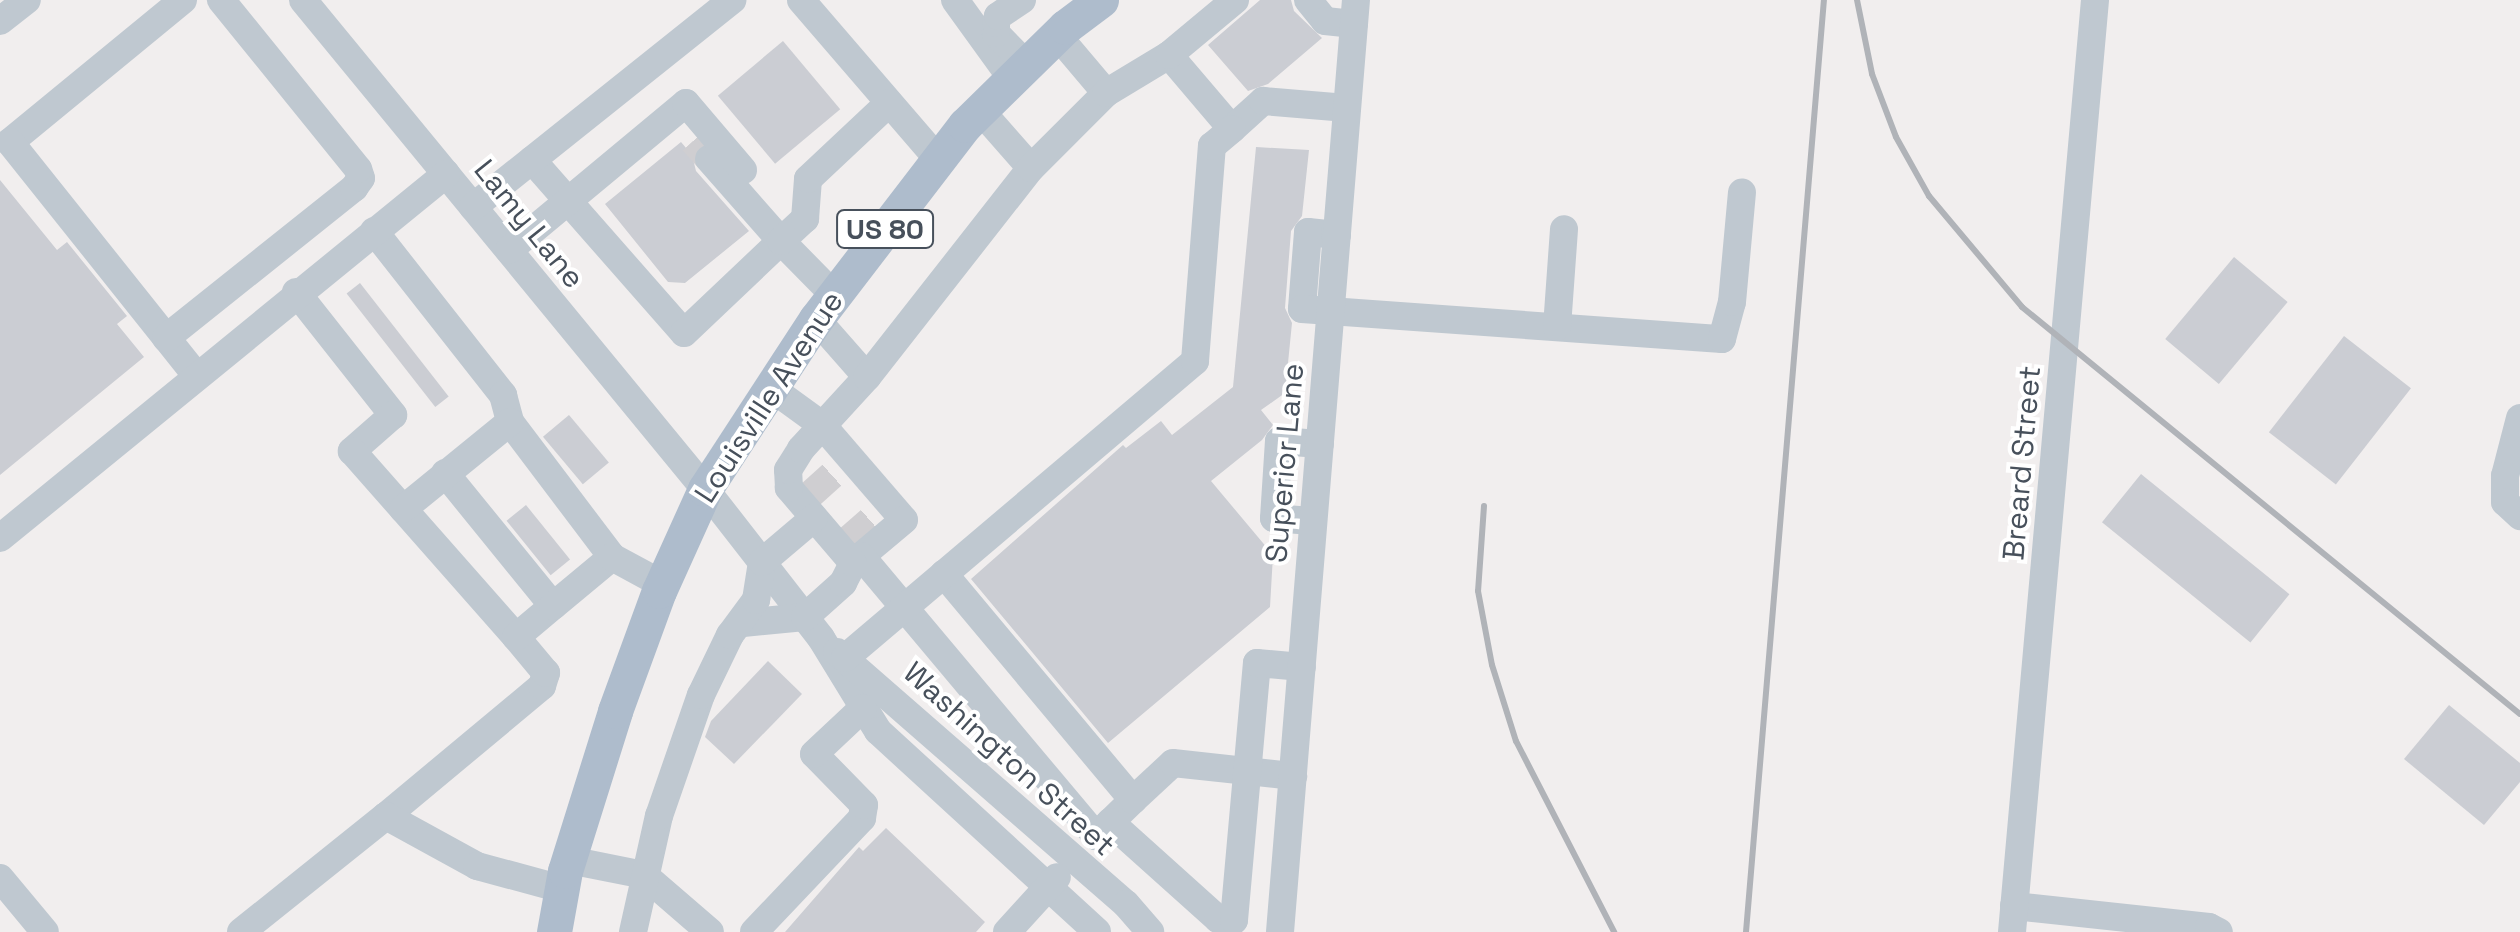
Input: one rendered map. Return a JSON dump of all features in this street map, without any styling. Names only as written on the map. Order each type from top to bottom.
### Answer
[{"type":"main road","name":"Louisville Avenue","points":[[554,932],[566,875],[614,711],[662,584],[704,489],[825,307],[938,159],[980,110],[1057,35],[1101,0]]},
{"type":"street","points":[[0,21],[27,0]]},
{"type":"street","points":[[182,0],[5,136],[196,375]]},
{"type":"street","points":[[166,338],[354,188],[361,178],[358,168],[221,0]]},
{"type":"street","name":"Lamy Lane","points":[[303,0],[704,489]]},
{"type":"street","points":[[473,207],[732,0]]},
{"type":"street","points":[[801,0],[938,159]]},
{"type":"street","points":[[992,0],[962,9],[1019,72]]},
{"type":"street","points":[[1019,72],[996,33],[998,16],[1022,0]]},
{"type":"street","points":[[1234,0],[1169,55],[1106,94],[1031,168],[867,377],[837,450],[788,470],[826,522],[1103,829],[1218,919],[1234,920],[1256,663],[1302,667]]},
{"type":"street","points":[[1308,0],[1325,21],[1354,12]]},
{"type":"street","name":"Breard Street","points":[[2013,919],[2095,0]]},
{"type":"street","name":"Superior Lane","points":[[1280,932],[1354,12]]},
{"type":"street","points":[[1057,35],[1106,94]]},
{"type":"street","points":[[1169,55],[1232,128]]},
{"type":"street","points":[[845,658],[1194,361],[1212,146],[1263,101],[1347,108]]},
{"type":"street","points":[[509,250],[686,103],[787,236],[867,377]]},
{"type":"street","points":[[532,160],[684,332],[804,219],[808,179],[889,103]]},
{"type":"street","points":[[980,110],[1031,168]]},
{"type":"street","points":[[671,116],[787,236]]},
{"type":"street","points":[[0,538],[296,292],[446,174]]},
{"type":"street","points":[[1330,312],[1722,339],[1732,302],[1742,192]]},
{"type":"street","points":[[1557,328],[1564,229]]},
{"type":"street","points":[[374,231],[504,395],[510,422],[612,557],[662,584]]},
{"type":"street","points":[[241,932],[542,686],[546,673],[352,451],[393,415],[296,292]]},
{"type":"street","points":[[633,932],[659,816],[700,694],[730,635],[743,623],[756,600],[762,562],[826,522],[904,520],[880,502],[837,450],[771,388]]},
{"type":"street","points":[[2513,509],[2505,476],[2520,418]]},
{"type":"street","points":[[402,508],[510,422]]},
{"type":"street","points":[[1313,521],[1274,518],[1279,441],[1320,444]]},
{"type":"street","points":[[445,473],[552,606]]},
{"type":"street","name":"Washington Street","points":[[704,489],[813,628],[878,732],[1097,932]]},
{"type":"street","points":[[743,623],[813,628],[843,584],[826,522]]},
{"type":"street","points":[[516,637],[612,557]]},
{"type":"street","points":[[944,574],[1133,800]]},
{"type":"street","name":"Washington Street","points":[[813,628],[1070,860],[1126,904],[1150,932]]},
{"type":"street","points":[[754,932],[862,818],[864,805],[814,754],[863,708]]},
{"type":"street","points":[[1007,932],[1070,860],[1173,763],[1293,776]]},
{"type":"street","points":[[386,816],[477,866],[566,875],[644,875],[710,932]]},
{"type":"street","points":[[0,878],[45,932]]},
{"type":"street","points":[[2013,919],[2209,927],[2219,932]]},
{"type":"building","points":[[1260,0],[1291,0],[1294,11],[1322,38],[1268,84],[1248,91],[1208,45]]},
{"type":"building","points":[[783,41],[840,109],[775,164],[718,96]]},
{"type":"building","points":[[681,142],[692,155],[696,171],[749,231],[685,283],[668,282],[605,204]]},
{"type":"building","points":[[1256,147],[1309,150],[1302,216],[1291,231],[1285,308],[1292,323],[1285,393],[1261,410],[1273,425],[1262,440],[1211,481],[1273,555],[1270,607],[1108,743],[971,579],[1123,445],[1126,448],[1161,421],[1172,435],[1233,387]]},
{"type":"building","points":[[0,180],[57,250],[67,242],[127,316],[117,324],[144,357],[0,475]]},
{"type":"building","points":[[2234,257],[2288,302],[2219,384],[2165,339]]},
{"type":"building","points":[[360,283],[449,396],[435,407],[347,293]]},
{"type":"building","points":[[2344,336],[2411,388],[2336,484],[2269,432]]},
{"type":"building","points":[[569,415],[609,462],[583,484],[543,437]]},
{"type":"building","points":[[2141,474],[2289,594],[2250,642],[2102,522]]},
{"type":"building","points":[[526,505],[570,559],[551,575],[507,521]]},
{"type":"building","points":[[768,661],[802,694],[734,764],[705,737],[711,721]]},
{"type":"building","points":[[2449,705],[2520,763],[2520,782],[2484,825],[2404,759]]},
{"type":"building","points":[[886,828],[985,922],[976,932],[785,932],[859,847],[863,851]]},
{"type":"tunnel","points":[[693,141],[709,159]]},
{"type":"tunnel","points":[[811,494],[841,467]]},
{"type":"tunnel","points":[[849,539],[880,512]]},
{"type":"railway","points":[[1746,932],[1824,0]]},
{"type":"railway","points":[[1857,0],[1872,74],[1896,137],[1929,196],[2022,307],[2520,714]]},
{"type":"railway","points":[[1484,506],[1478,591],[1492,665],[1516,741],[1614,932]]}]
